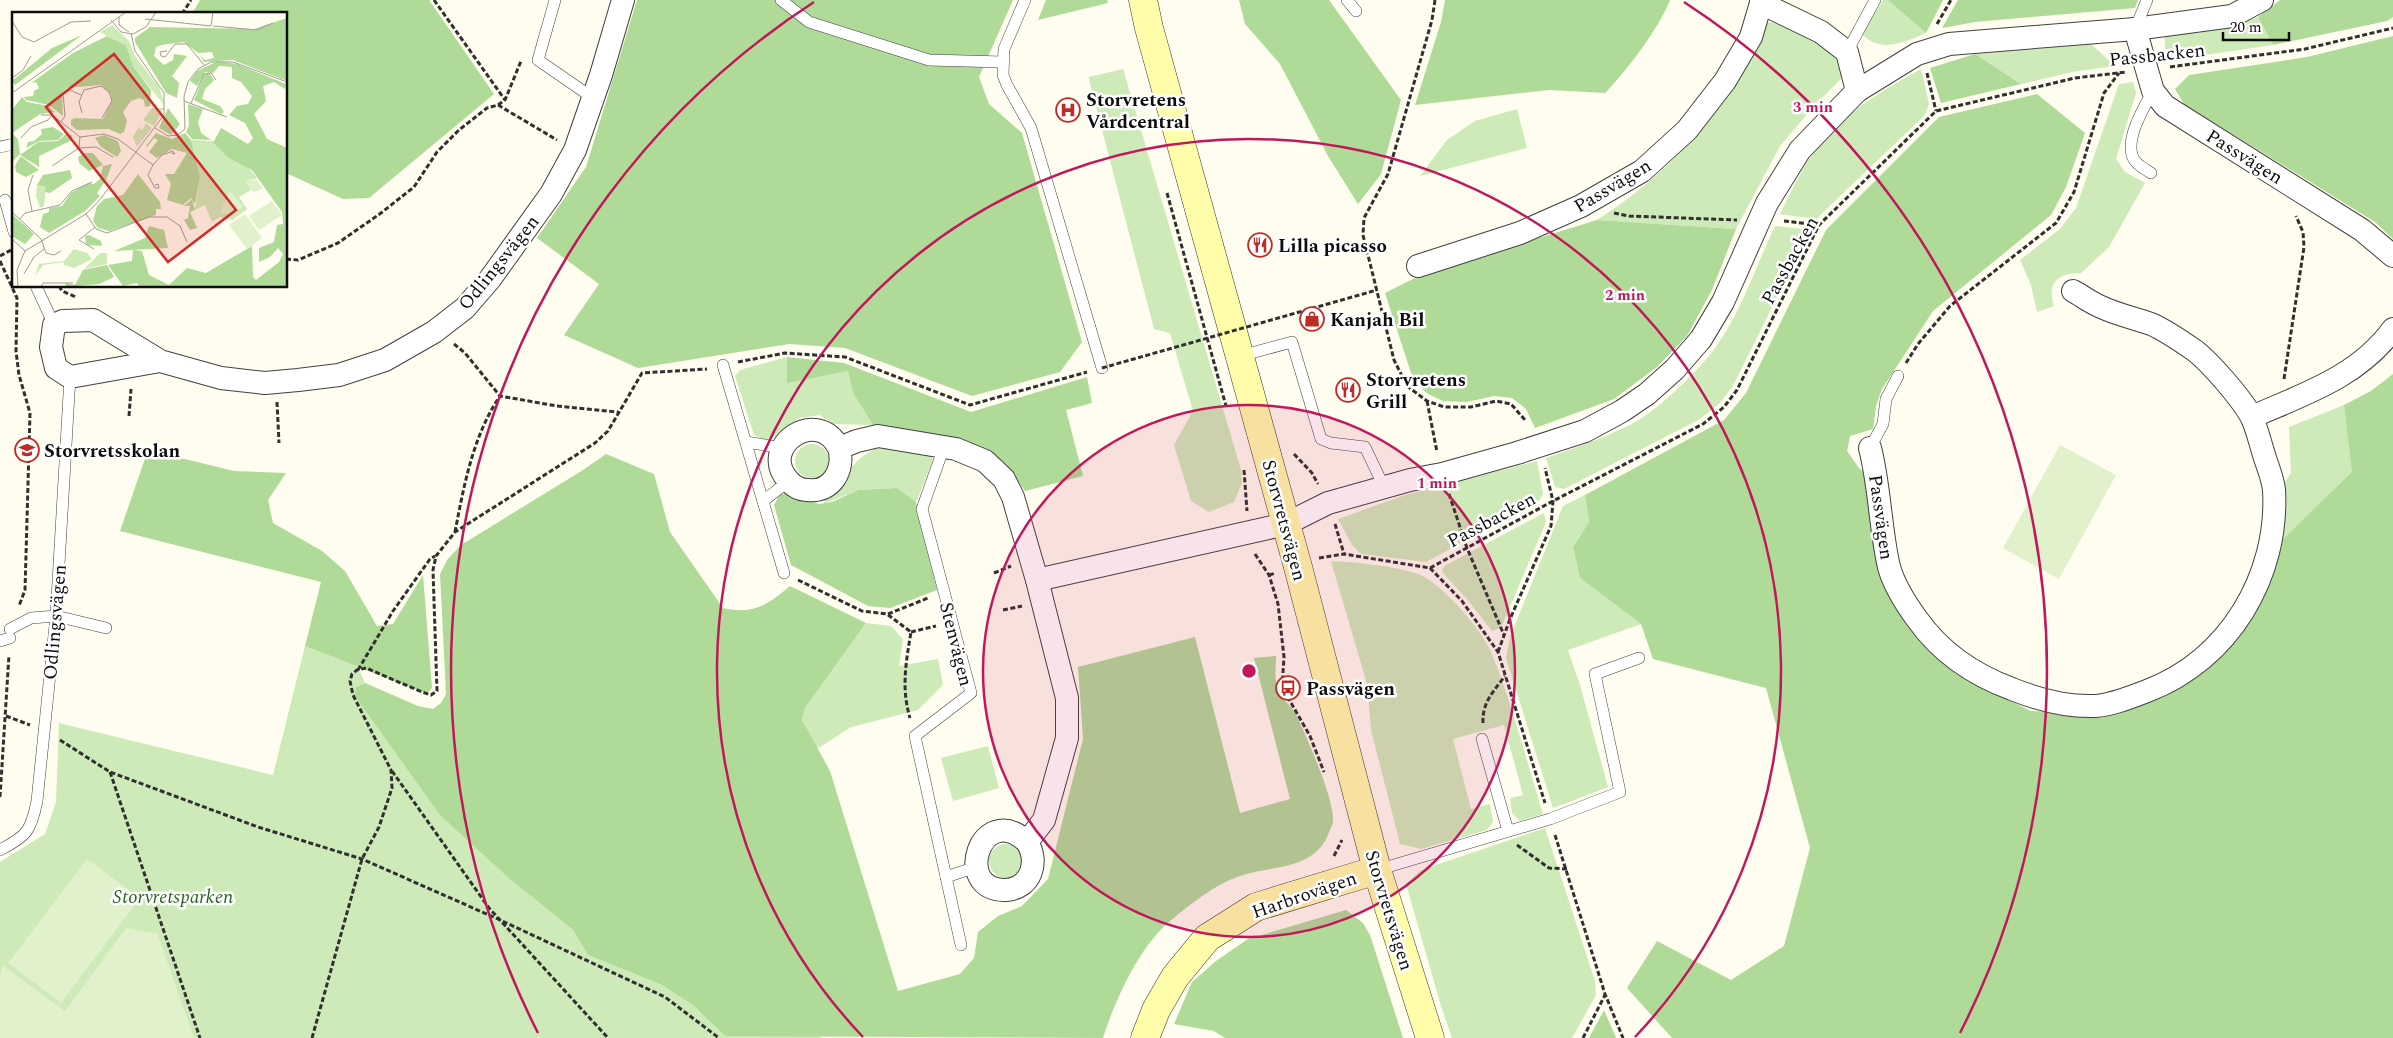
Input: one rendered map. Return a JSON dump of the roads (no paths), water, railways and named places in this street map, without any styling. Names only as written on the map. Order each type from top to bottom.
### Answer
[{"type":"street","name":"Odlingsvägen","points":[[54,325],[63,321],[93,320],[160,361],[220,378],[276,382],[339,375],[385,360],[438,330],[465,308],[495,272],[551,194],[574,150],[593,98],[623,0]]},
{"type":"street","name":"Storvretsvägen","points":[[1143,0],[1149,28],[1286,524],[1377,870],[1430,1038]]},
{"type":"street","points":[[1037,580],[1286,524],[1328,503],[1517,454],[1585,431],[1622,411],[1647,394],[1675,369],[1701,339],[1723,302],[1768,203],[1800,150],[1857,91],[1917,54],[1949,44],[2135,29],[2232,16],[2262,0]]},
{"type":"street","name":"Passvägen","points":[[1418,266],[1520,233],[1581,206],[1642,171],[1687,130],[1725,81],[1751,37],[1761,2],[1821,32],[1847,52]]},
{"type":"street","name":"Passvägen","points":[[2135,29],[2151,80],[2165,106],[2362,230],[2393,256]]},
{"type":"street","points":[[1847,52],[1857,91]]},
{"type":"street","name":"Passvägen","points":[[1870,448],[1878,478],[1881,524],[1890,569],[1908,605],[1936,643],[1958,661],[1984,678],[2041,700],[2070,706],[2097,706],[2126,699],[2164,684],[2186,671],[2215,647],[2234,625],[2258,585],[2272,540],[2274,487],[2252,417],[2225,383],[2195,351],[2154,326],[2100,307],[2073,292]]},
{"type":"street","points":[[54,325],[51,347],[56,368],[70,377]]},
{"type":"street","points":[[2252,417],[2344,376],[2379,348],[2393,329]]},
{"type":"street","name":"Odlingsvägen","points":[[70,377],[160,361]]},
{"type":"street","points":[[808,430],[827,434],[839,448],[841,456],[839,471],[835,479],[827,486],[807,490],[789,481],[780,463],[782,448],[794,435],[808,430]]},
{"type":"street","points":[[839,448],[878,436],[956,449],[985,462],[1004,479],[1013,497],[1037,580],[1067,698],[1067,738],[1044,820],[1027,842]]},
{"type":"street","points":[[1009,832],[1021,836],[1027,842],[1034,857],[1033,868],[1028,879],[1020,886],[1002,890],[992,887],[980,876],[976,867],[975,856],[981,843],[993,833],[1009,832]]},
{"type":"street","name":"Harbrovägen","points":[[1145,1038],[1156,1010],[1174,977],[1206,938],[1256,907],[1377,870]]},
{"type":"lane","points":[[556,0],[538,60],[593,98]]},
{"type":"lane","points":[[781,0],[809,22],[929,60],[1003,62]]},
{"type":"lane","points":[[1025,0],[1004,49],[1003,75],[1031,128],[1102,368]]},
{"type":"lane","points":[[1347,0],[1356,11]]},
{"type":"lane","points":[[1847,52],[1875,0]]},
{"type":"lane","points":[[2135,29],[2147,0]]},
{"type":"lane","points":[[2151,80],[2132,138],[2131,153],[2136,162],[2151,173]]},
{"type":"lane","points":[[6,199],[12,224]]},
{"type":"lane","points":[[37,288],[54,325]]},
{"type":"lane","points":[[1240,356],[1292,342],[1321,438],[1331,443],[1366,447],[1384,487]]},
{"type":"lane","points":[[723,365],[784,573]]},
{"type":"lane","points":[[1870,448],[1883,424],[1886,399],[1898,376]]},
{"type":"lane","name":"Odlingsvägen","points":[[0,850],[18,840],[33,824],[56,616],[70,377]]},
{"type":"lane","points":[[746,442],[782,448]]},
{"type":"lane","name":"Stenvägen","points":[[944,447],[922,509],[971,693],[915,736],[946,877]]},
{"type":"lane","points":[[763,501],[789,481]]},
{"type":"lane","points":[[7,636],[31,618],[56,616],[106,628]]},
{"type":"lane","points":[[1377,870],[1550,819],[1620,792],[1595,674],[1639,658]]},
{"type":"lane","points":[[1482,739],[1508,831]]},
{"type":"lane","points":[[961,945],[946,877],[976,867]]},
{"type":"place","name":"Storvretens Vårdcentral","points":[[1068,110]]},
{"type":"place","name":"Lilla picasso","points":[[1260,245]]},
{"type":"place","name":"Kanjah Bil","points":[[1312,319]]},
{"type":"place","name":"Storvretens Grill","points":[[1348,390]]},
{"type":"place","name":"Storvretsskolan","points":[[27,450]]},
{"type":"place","name":"Passvägen","points":[[1288,688]]},
{"type":"park label","name":"Storvretsparken","points":[[173,896]]}]
